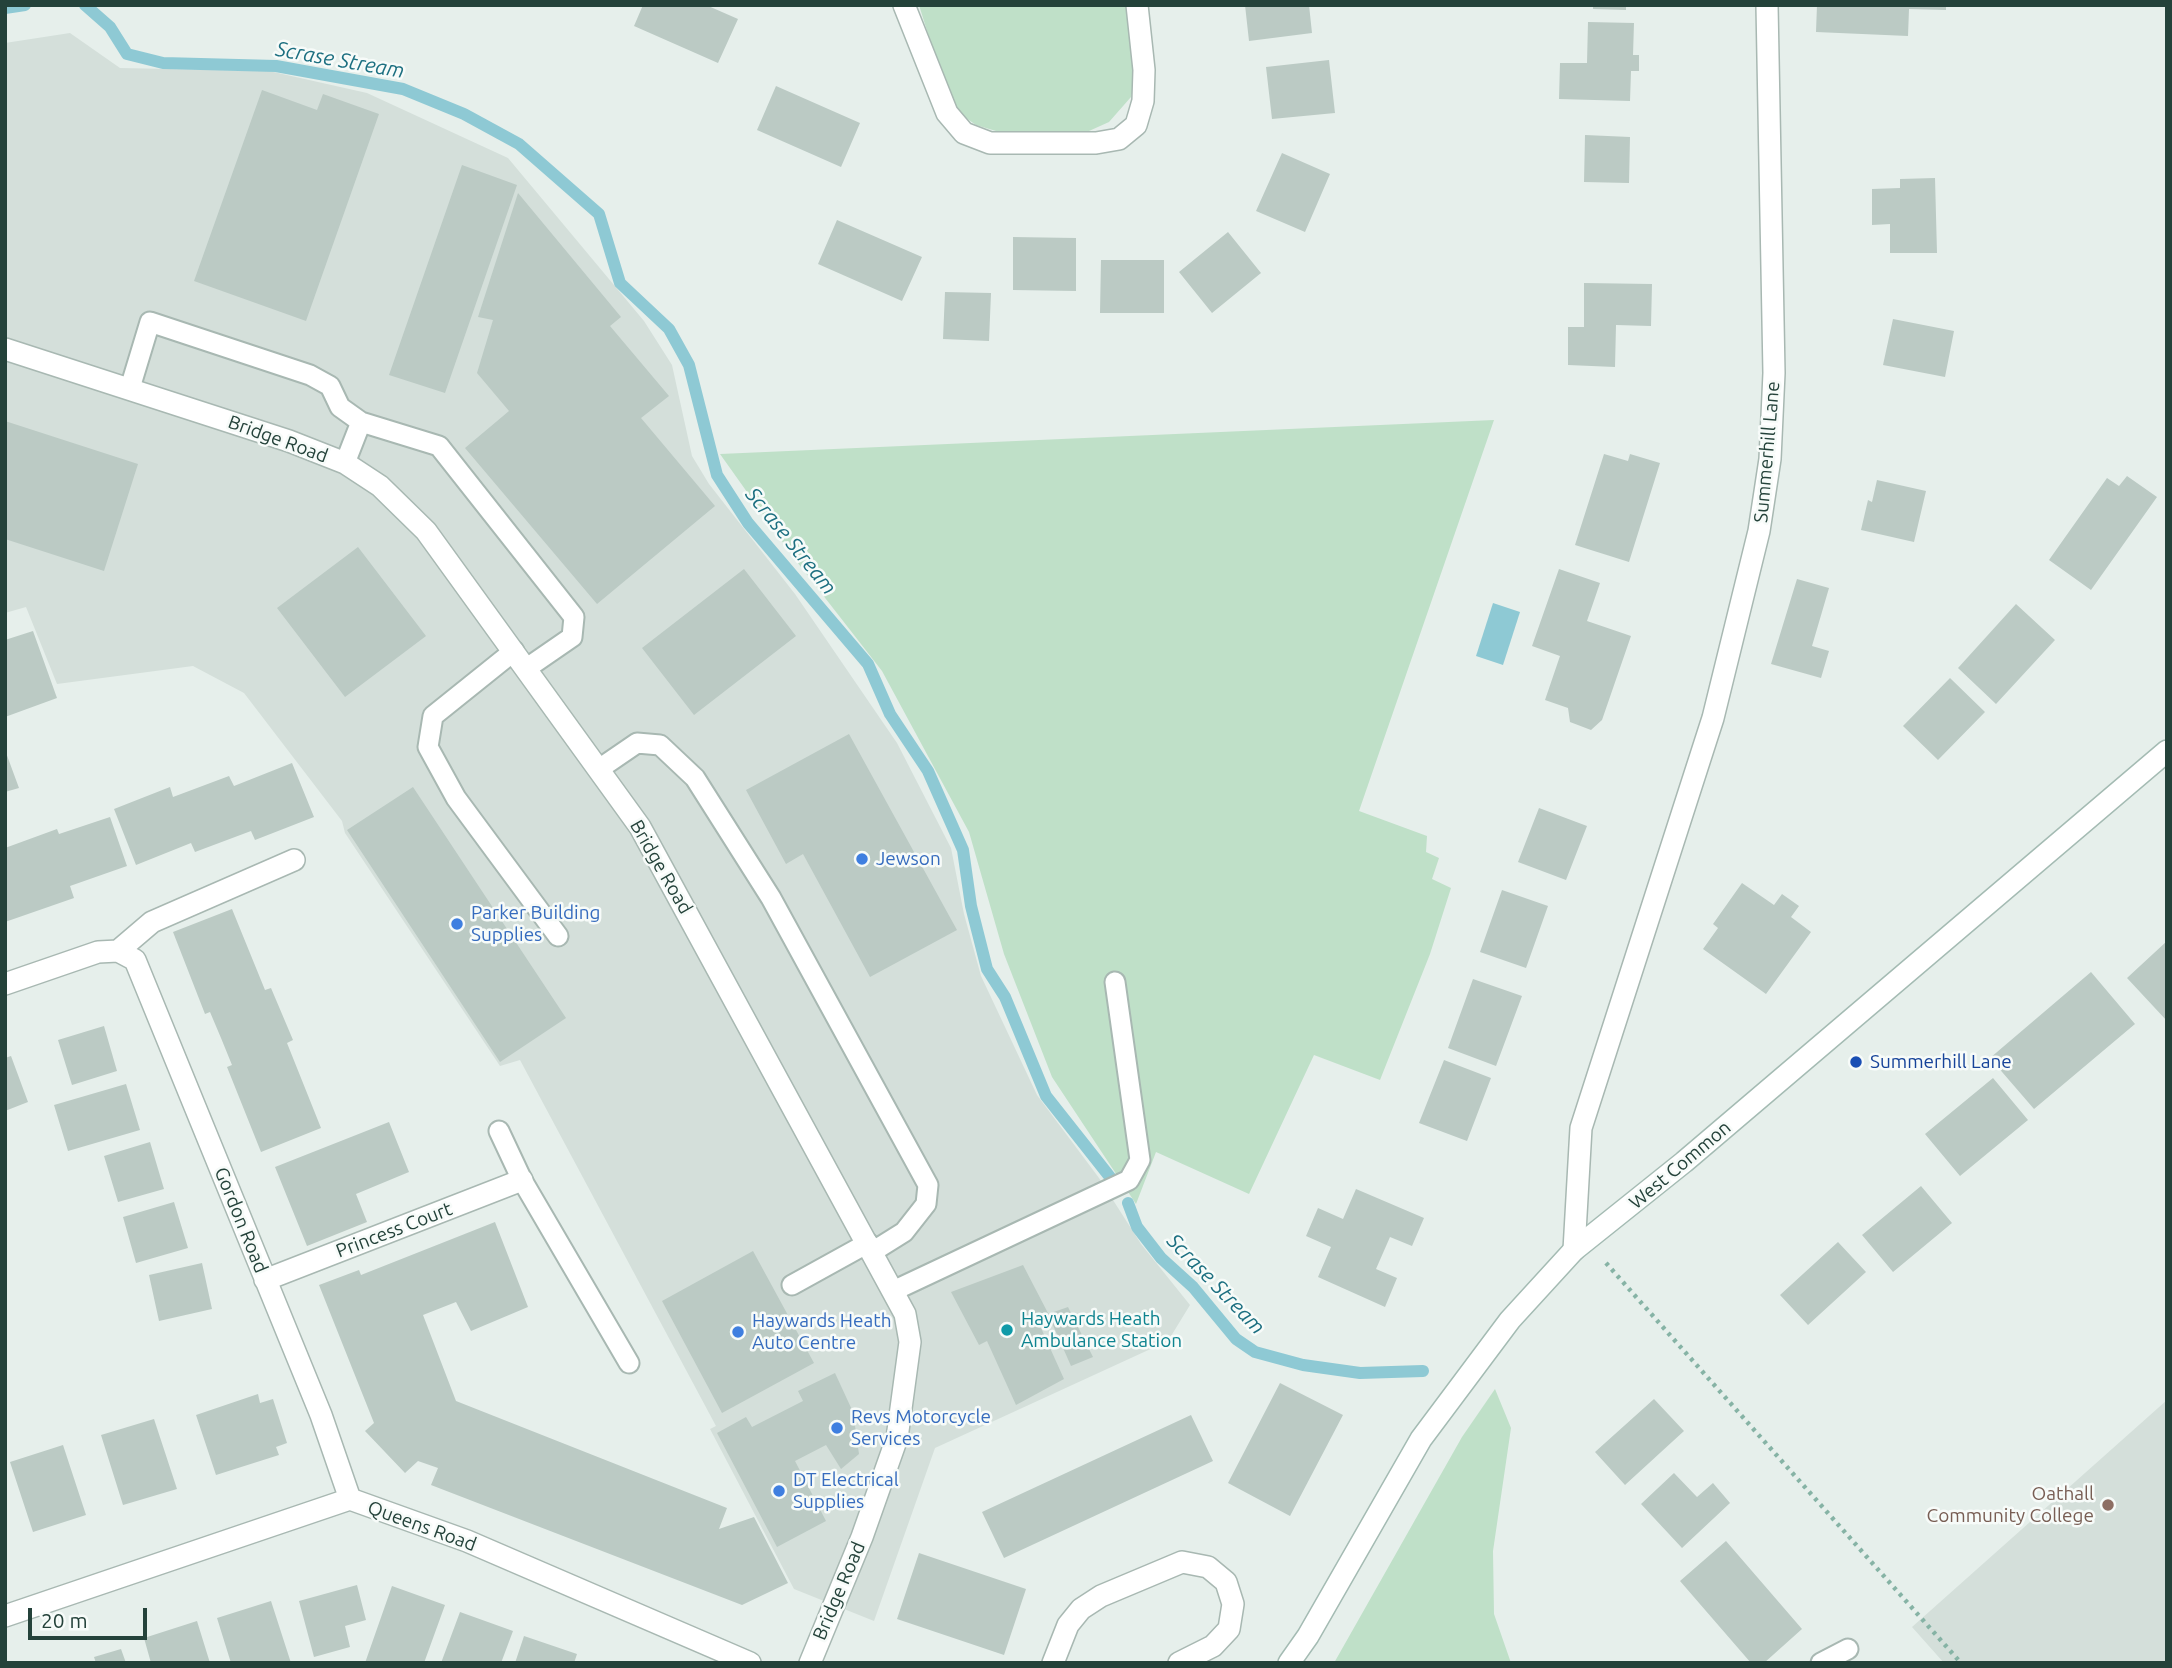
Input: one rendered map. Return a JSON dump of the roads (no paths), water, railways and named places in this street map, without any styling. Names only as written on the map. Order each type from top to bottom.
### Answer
[{"type":"street","points":[[904,5],[925,52],[947,113],[964,133],[990,143],[1096,143],[1119,139],[1136,125],[1143,101],[1144,70],[1137,5]]},
{"type":"street","name":"Summerhill Lane","points":[[1581,1245],[1581,1128],[1713,718],[1759,531],[1770,459],[1774,373],[1767,5]]},
{"type":"street","name":"Bridge Road","points":[[5,349],[130,388],[345,463],[380,486],[426,531],[640,827],[905,1314],[910,1342],[897,1438],[862,1537],[810,1663]]},
{"type":"street","name":"West Common","points":[[1289,1663],[1308,1636],[1421,1439],[1510,1320],[1581,1245],[2167,751]]},
{"type":"street","points":[[5,984],[98,952],[118,951],[152,922],[295,860]]},
{"type":"street","name":"Gordon Road","points":[[118,951],[135,960],[321,1415],[350,1499]]},
{"type":"street","name":"Princess Court","points":[[265,1280],[522,1180]]},
{"type":"street","name":"Queens Road","points":[[5,1616],[350,1499],[467,1541],[712,1655],[750,1663]]},
{"type":"street","points":[[1057,1662],[1068,1625],[1081,1609],[1101,1596],[1182,1562],[1208,1567],[1226,1582],[1233,1604],[1229,1629],[1213,1646],[1179,1663]]},
{"type":"lane","points":[[130,388],[150,322],[310,375],[330,386],[340,407],[361,422],[439,446],[574,617],[572,637],[527,668]]},
{"type":"lane","points":[[345,463],[361,422]]},
{"type":"lane","points":[[514,651],[433,716],[428,747],[456,798],[558,936]]},
{"type":"lane","points":[[599,769],[637,743],[660,745],[695,778],[771,898],[928,1185],[926,1204],[904,1232],[792,1285]]},
{"type":"lane","points":[[893,1292],[1129,1180],[1140,1160],[1115,982]]},
{"type":"lane","points":[[499,1131],[522,1180],[629,1363]]},
{"type":"lane","points":[[1821,1663],[1848,1649]]},
{"type":"water","points":[[1493,603],[1520,612],[1503,665],[1476,656]]},
{"type":"waterway","name":"Scrase Stream","points":[[5,8],[25,5]]},
{"type":"waterway","name":"Scrase Stream","points":[[85,5],[110,27],[127,54],[163,63],[276,66],[403,89],[464,114],[519,144],[599,214],[620,283],[669,329],[689,365],[717,475],[748,523],[868,664],[890,714],[928,771],[963,850],[971,906],[987,969],[1005,997],[1046,1096],[1110,1177]]},
{"type":"waterway","name":"Scrase Stream","points":[[1128,1203],[1137,1227],[1161,1258],[1193,1287],[1236,1339],[1255,1352],[1303,1365],[1360,1373],[1423,1371]]},
{"type":"place","name":"Jewson","points":[[862,859]]},
{"type":"place","name":"Parker Building Supplies","points":[[457,924]]},
{"type":"place","name":"Summerhill Lane","points":[[1856,1062]]},
{"type":"place","name":"Haywards Heath Ambulance Station","points":[[1007,1330]]},
{"type":"place","name":"Haywards Heath Auto Centre","points":[[738,1332]]},
{"type":"place","name":"Revs Motorcycle Services","points":[[837,1428]]},
{"type":"place","name":"DT Electrical Supplies","points":[[779,1491]]},
{"type":"place","name":"Oathall Community College","points":[[2108,1505]]}]
